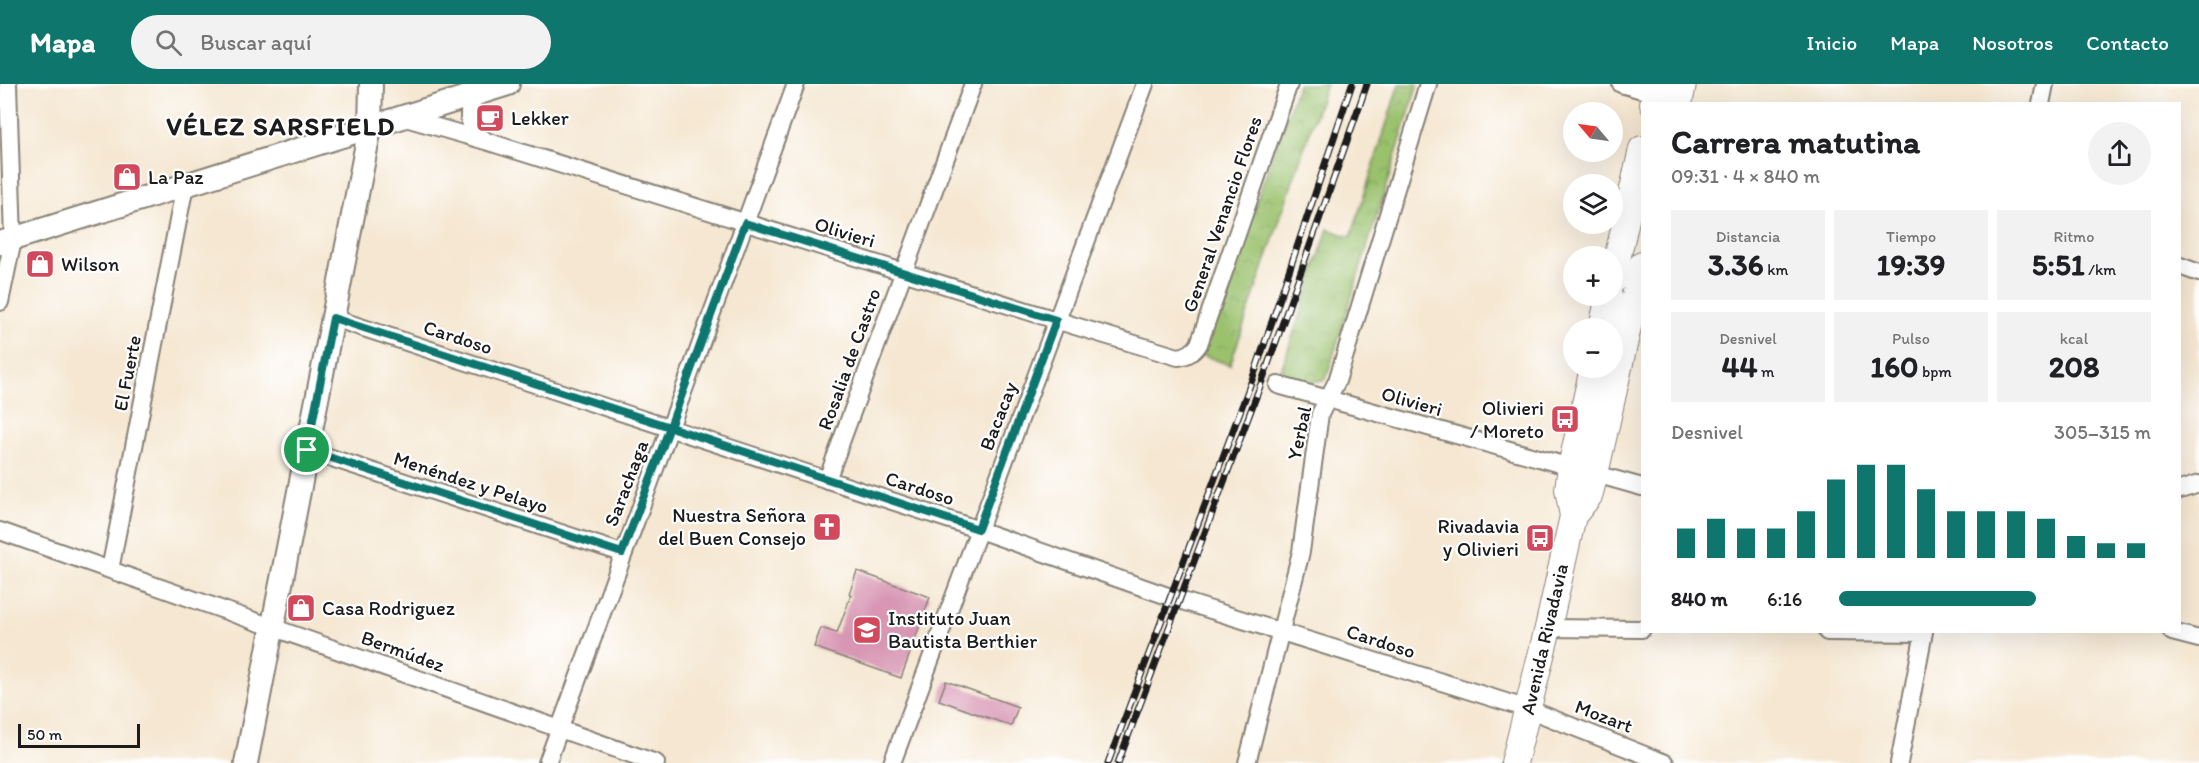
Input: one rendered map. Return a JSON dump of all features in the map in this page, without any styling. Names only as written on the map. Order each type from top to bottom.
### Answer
[{"type":"main road","points":[[1620,246],[1641,152]]},
{"type":"main road","name":"Avenida Rivadavia","points":[[1572,516],[1589,496],[1641,269]]},
{"type":"main road","name":"Avenida Rivadavia","points":[[1514,763],[1548,628],[1572,516],[1568,489],[1591,378]]},
{"type":"street","points":[[0,302],[6,242],[8,84]]},
{"type":"street","points":[[246,763],[370,128],[371,84]]},
{"type":"street","points":[[6,242],[508,84]]},
{"type":"street","name":"Sarachaga","points":[[547,763],[622,553],[796,84]]},
{"type":"street","name":"Rosalia de Castro","points":[[827,480],[973,84]]},
{"type":"street","name":"Bacacay","points":[[892,763],[1145,84]]},
{"type":"street","name":"General Venancio Flores","points":[[1190,353],[1195,350],[1203,332],[1289,84]]},
{"type":"street","name":"Yerbal","points":[[1247,763],[1301,552],[1320,414],[1337,381],[1428,84]]},
{"type":"street","points":[[1621,84],[1655,94],[1683,98]]},
{"type":"street","points":[[2041,102],[2045,84]]},
{"type":"street","name":"Olivieri","points":[[481,92],[472,102],[468,116],[472,129],[489,142]]},
{"type":"street","name":"Olivieri","points":[[402,117],[489,142],[1178,357],[1190,353]]},
{"type":"street","name":"El Fuerte","points":[[110,570],[185,185]]},
{"type":"street","points":[[2181,266],[2199,273]]},
{"type":"street","name":"Cardoso","points":[[333,318],[978,529],[1179,600],[1528,709]]},
{"type":"street","name":"Olivieri","points":[[1278,385],[1641,487]]},
{"type":"street","name":"Menéndez y Pelayo","points":[[307,450],[622,553]]},
{"type":"street","points":[[2181,490],[2199,484]]},
{"type":"street","name":"Bermúdez","points":[[0,531],[656,763]]},
{"type":"street","points":[[1548,628],[1641,629]]},
{"type":"street","points":[[1899,763],[1924,633]]},
{"type":"street","points":[[2176,633],[2199,639]]},
{"type":"street","name":"Mozart","points":[[1528,709],[1665,763]]},
{"type":"green space","points":[[1298,84],[1326,84],[1230,365],[1202,355]]},
{"type":"green space","points":[[1399,84],[1418,84],[1326,379],[1313,382],[1280,374],[1328,229],[1351,237]]},
{"type":"building","name":"Instituto Juan Bautista Berthier","points":[[857,571],[930,597],[901,678],[814,647],[821,628],[837,633]]},
{"type":"building","points":[[946,681],[1018,707],[1011,726],[939,700]]},
{"type":"railway","points":[[1108,763],[1256,369],[1352,84]]},
{"type":"railway","points":[[1118,763],[1265,373],[1367,84]]},
{"type":"place","name":"Lekker","points":[[490,118]]},
{"type":"place","name":"La Paz","points":[[127,177]]},
{"type":"place","name":"Wilson","points":[[40,264]]},
{"type":"place","name":"Olivieri / Moreto","points":[[1565,419]]},
{"type":"place","name":"Nuestra Señora del Buen Consejo","points":[[827,527]]},
{"type":"place","name":"Rivadavia y Olivieri","points":[[1540,538]]},
{"type":"place","name":"Casa Rodriguez","points":[[301,608]]},
{"type":"place","name":"Instituto Juan Bautista Berthier","points":[[867,630]]},
{"type":"district","name":"VÉLEZ SARSFIELD","points":[[281,126]]},
{"type":"route","points":[[307,450],[333,318],[670,427],[745,223],[1056,320],[978,529],[670,427],[622,553],[307,450]]}]
